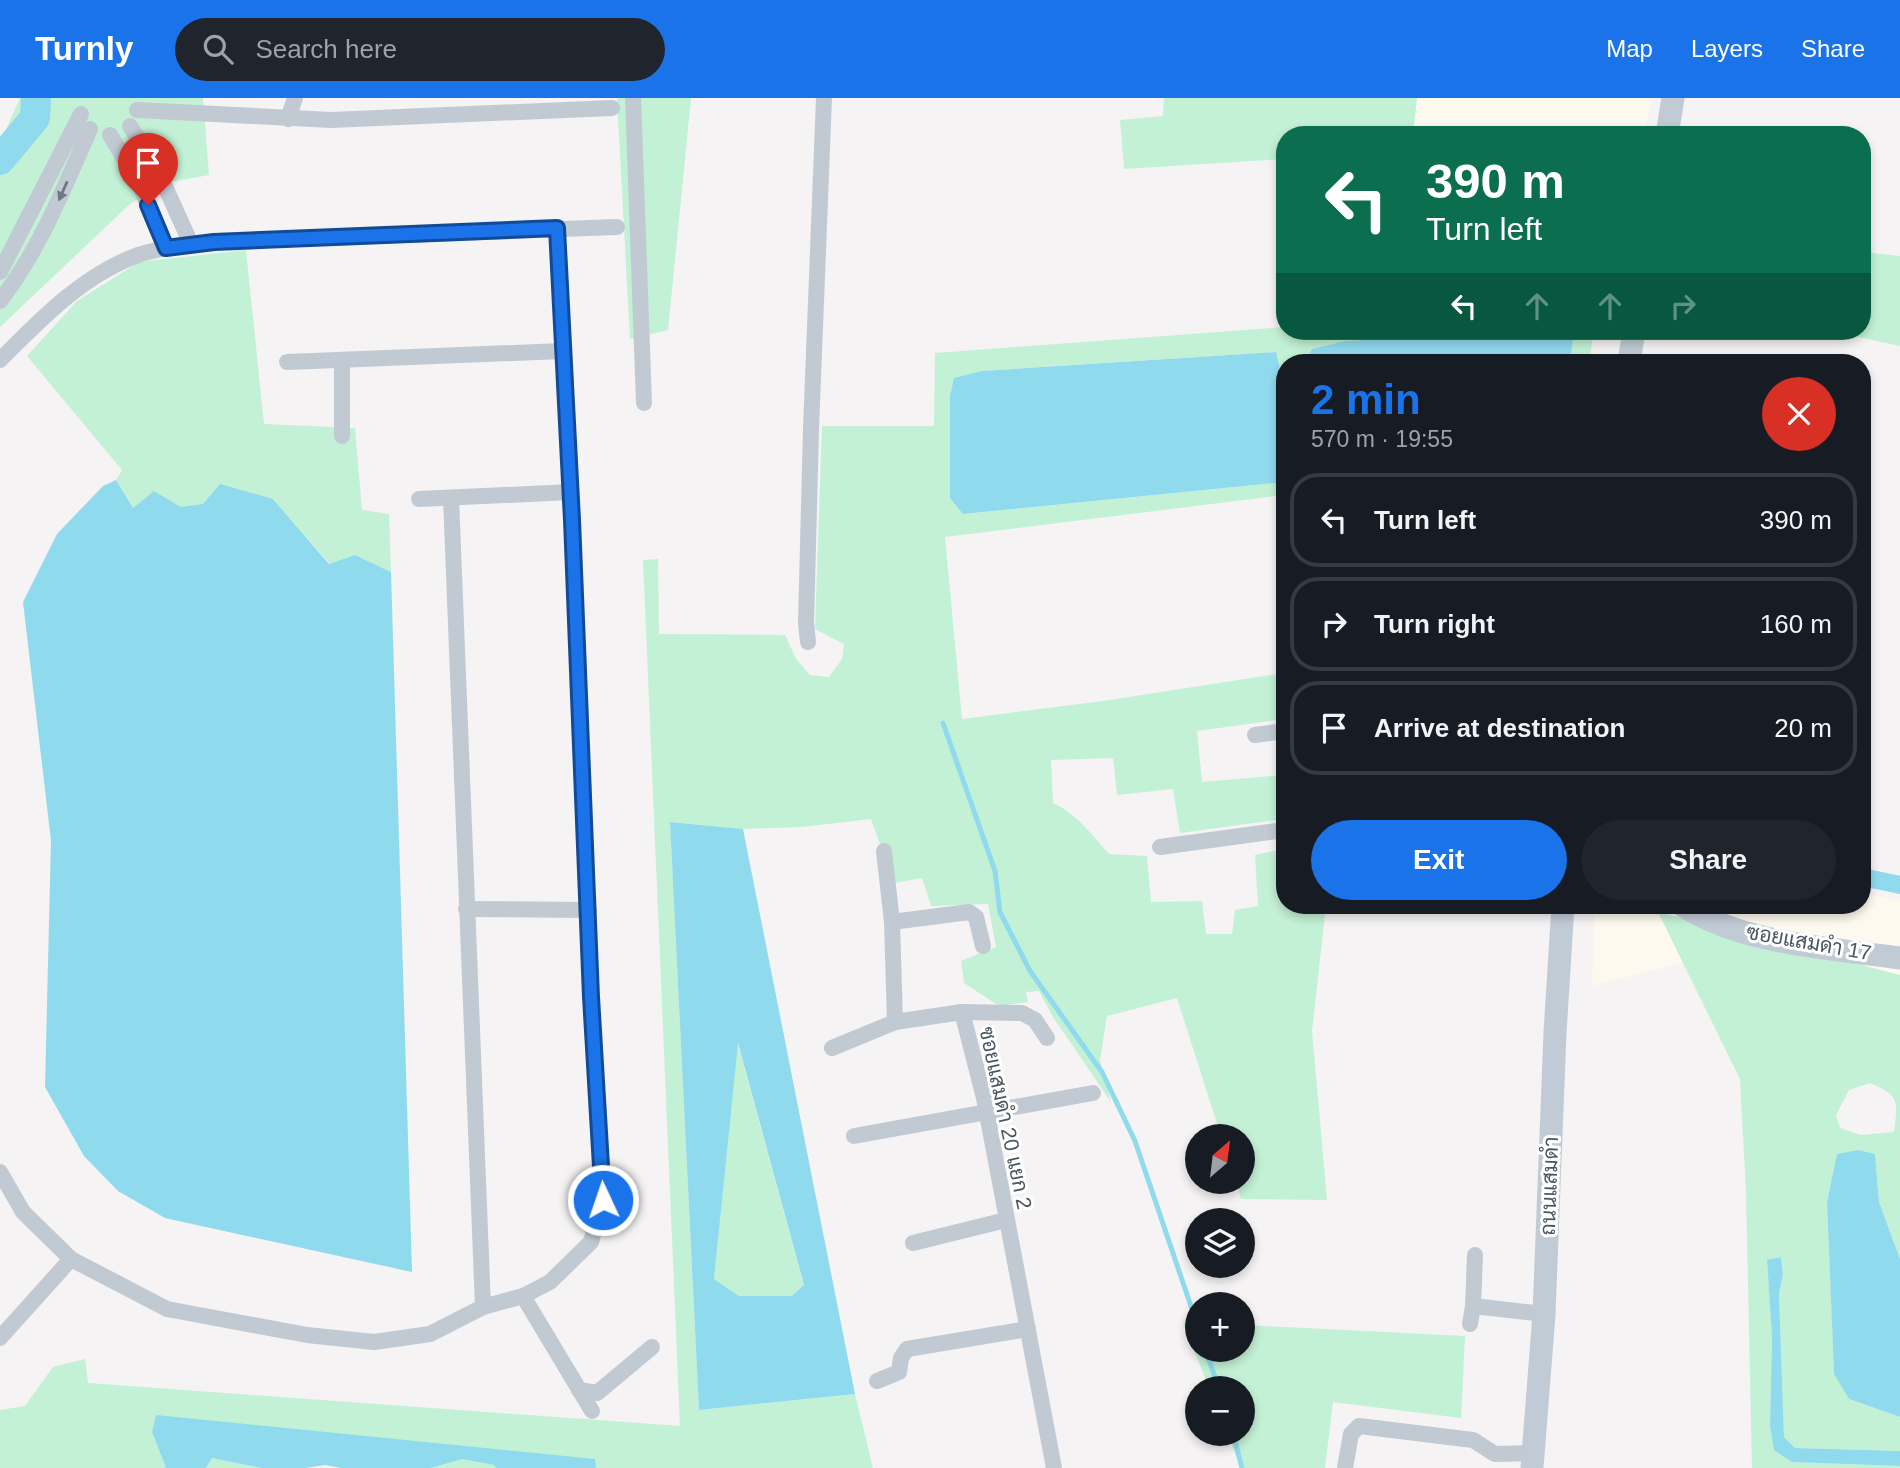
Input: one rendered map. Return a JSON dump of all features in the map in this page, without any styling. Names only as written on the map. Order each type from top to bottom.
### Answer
[{"type":"street","points":[[288,119],[295,98]]},
{"type":"street","points":[[633,98],[644,403]]},
{"type":"street","points":[[808,642],[806,623],[811,429],[824,98]]},
{"type":"street","points":[[1669,126],[1674,98]]},
{"type":"street","points":[[81,106],[90,129],[97,134],[110,135],[123,132],[130,126],[136,104],[288,119],[331,120],[567,104],[612,108]]},
{"type":"street","points":[[0,272],[81,106]]},
{"type":"street","points":[[130,126],[159,173],[191,244]]},
{"type":"street","points":[[0,301],[11,287],[50,219],[90,129]]},
{"type":"street","points":[[110,135],[139,183],[166,248]]},
{"type":"street","points":[[0,360],[68,296],[107,269],[138,255],[166,248],[191,244],[617,227]]},
{"type":"street","points":[[0,1172],[23,1212],[71,1259],[167,1309],[307,1335],[374,1342],[430,1334],[483,1307],[523,1296],[550,1282],[591,1242],[603,1200],[591,997],[571,492],[557,228]]},
{"type":"street","points":[[286,362],[562,351]]},
{"type":"street","points":[[342,361],[342,436]]},
{"type":"street","points":[[419,499],[571,492]]},
{"type":"street","points":[[451,498],[483,1307]]},
{"type":"street","points":[[1255,735],[1276,732]]},
{"type":"street","points":[[1160,847],[1276,831]]},
{"type":"street","points":[[884,851],[892,922],[895,1021]]},
{"type":"street","points":[[467,909],[589,909]]},
{"type":"street","points":[[892,922],[969,912],[976,917],[983,946]]},
{"type":"street","name":"ถนนแสมดำ","points":[[1532,1461],[1544,1314],[1562,914]]},
{"type":"street","name":"ซอยแสมดำ 17","points":[[1700,914],[1725,926],[1781,940],[1900,958]]},
{"type":"street","points":[[962,1012],[1022,1013],[1035,1020],[1047,1038]]},
{"type":"street","name":"ซอยแสมดำ 20 แยก 2","points":[[832,1048],[895,1021],[962,1012],[986,1114],[1054,1468]]},
{"type":"street","points":[[854,1136],[1093,1093]]},
{"type":"street","points":[[913,1243],[1006,1220]]},
{"type":"street","points":[[1470,1324],[1474,1306],[1475,1255]]},
{"type":"street","points":[[0,1338],[71,1259]]},
{"type":"street","points":[[523,1296],[592,1411]]},
{"type":"street","points":[[1474,1306],[1544,1314]]},
{"type":"street","points":[[877,1381],[899,1372],[901,1358],[907,1349],[1028,1329]]},
{"type":"street","points":[[579,1390],[597,1393],[652,1346]]},
{"type":"street","points":[[1345,1468],[1351,1434],[1359,1426],[1473,1440],[1495,1454],[1532,1461]]},
{"type":"shaded area","points":[[1417,98],[1652,98],[1646,126],[1414,126]]},
{"type":"shaded area","points":[[1871,895],[1900,901],[1900,975],[1667,914],[1871,914]]},
{"type":"shaded area","points":[[1595,914],[1660,914],[1683,963],[1592,986]]},
{"type":"green space","points":[[20,98],[203,98],[209,175],[170,182],[131,203],[0,327],[0,143]]},
{"type":"green space","points":[[617,98],[691,98],[668,330],[630,339]]},
{"type":"green space","points":[[1164,98],[1417,98],[1414,126],[1276,126],[1276,160],[1124,169],[1120,120],[1163,116]]},
{"type":"green space","points":[[246,250],[264,424],[355,428],[362,510],[389,514],[391,572],[355,555],[330,564],[273,499],[181,507],[154,491],[133,508],[116,480],[122,470],[27,356],[77,301],[139,262]]},
{"type":"green space","points":[[1871,253],[1900,256],[1900,346],[1871,340]]},
{"type":"green space","points":[[1276,328],[1276,340],[1366,340],[1345,341],[1313,349],[1310,354],[1276,356],[1275,352],[982,371],[964,514],[1276,483],[1276,496],[945,537],[962,719],[1276,674],[1276,720],[1197,731],[1202,782],[1276,776],[1276,820],[1180,833],[1173,789],[1117,795],[1113,758],[1051,760],[1053,803],[1077,819],[1109,854],[1147,856],[1151,902],[1202,901],[1206,934],[1232,934],[1235,910],[1258,906],[1255,855],[1276,851],[1276,914],[1325,914],[1312,1031],[1327,1200],[1241,1199],[1240,1194],[1255,1194],[1255,1124],[1217,1124],[1177,998],[1107,1016],[1100,1060],[1111,1102],[1053,1017],[1039,991],[1026,992],[1028,1002],[999,1006],[964,983],[961,961],[996,947],[988,904],[931,906],[922,878],[894,883],[871,819],[802,827],[743,829],[670,822],[699,1410],[855,1394],[873,1468],[596,1468],[595,1460],[152,1432],[166,1468],[0,1468],[0,1410],[25,1406],[53,1367],[85,1359],[88,1383],[680,1426],[643,560],[658,559],[659,634],[785,635],[796,659],[810,675],[829,677],[842,659],[844,644],[815,629],[822,426],[934,426],[935,353]]},
{"type":"green space","points":[[1573,340],[1593,340],[1590,354],[1571,354]]},
{"type":"green space","points":[[1659,914],[1900,975],[1900,1259],[1879,1202],[1875,1154],[1837,1154],[1827,1202],[1834,1373],[1849,1399],[1900,1417],[1900,1451],[1795,1448],[1784,1437],[1779,1294],[1783,1273],[1781,1257],[1767,1260],[1772,1338],[1770,1426],[1793,1462],[1900,1468],[1752,1468],[1746,1191],[1740,1079]],"holes":[[[1870,1083],[1887,1092],[1895,1100],[1894,1132],[1861,1135],[1840,1128],[1836,1115],[1849,1090]]]},
{"type":"green space","points":[[737,1041],[804,1286],[792,1296],[739,1296],[714,1279]]},
{"type":"green space","points":[[1255,1326],[1465,1336],[1461,1418],[1333,1402],[1325,1468],[1241,1468],[1232,1446],[1255,1446],[1255,1376],[1204,1376],[1199,1362],[1255,1362]]},
{"type":"green space","points":[[212,1458],[261,1468],[206,1468]]},
{"type":"green space","points":[[462,1459],[494,1465],[496,1468],[431,1468]]},
{"type":"water","points":[[1573,340],[1571,354],[1309,354],[1312,349],[1345,341]]},
{"type":"water","points":[[1276,352],[1276,483],[963,514],[950,498],[950,396],[954,378],[982,371]]},
{"type":"water","points":[[116,480],[133,508],[154,491],[181,507],[203,504],[220,484],[273,499],[329,564],[355,555],[391,572],[412,1272],[165,1218],[118,1191],[84,1156],[45,1087],[51,841],[23,602],[57,534],[103,486]]},
{"type":"water","points":[[670,822],[743,829],[855,1394],[699,1410]],"holes":[[[738,1043],[804,1285],[792,1296],[739,1296],[714,1279]]]},
{"type":"water","points":[[1858,1150],[1875,1154],[1879,1202],[1900,1259],[1900,1417],[1849,1399],[1834,1374],[1827,1202],[1837,1154]]},
{"type":"water","points":[[1781,1257],[1783,1274],[1779,1294],[1784,1437],[1795,1448],[1900,1451],[1900,1466],[1792,1462],[1774,1450],[1770,1426],[1772,1338],[1767,1260]]},
{"type":"water","points":[[156,1415],[595,1459],[596,1468],[496,1468],[494,1465],[462,1459],[431,1468],[341,1468],[325,1465],[261,1468],[212,1458],[206,1468],[166,1468],[152,1432]]},
{"type":"waterway","points":[[0,160],[35,118],[36,98]]},
{"type":"waterway","points":[[943,723],[995,871],[1000,912],[1030,971],[1102,1072],[1135,1141],[1186,1292]]},
{"type":"waterway","points":[[1871,879],[1900,885]]},
{"type":"waterway","points":[[1210,1362],[1215,1376]]},
{"type":"waterway","points":[[1236,1446],[1242,1468]]},
{"type":"route","points":[[148,205],[166,248],[214,242],[557,228],[591,997],[603,1200]]}]
